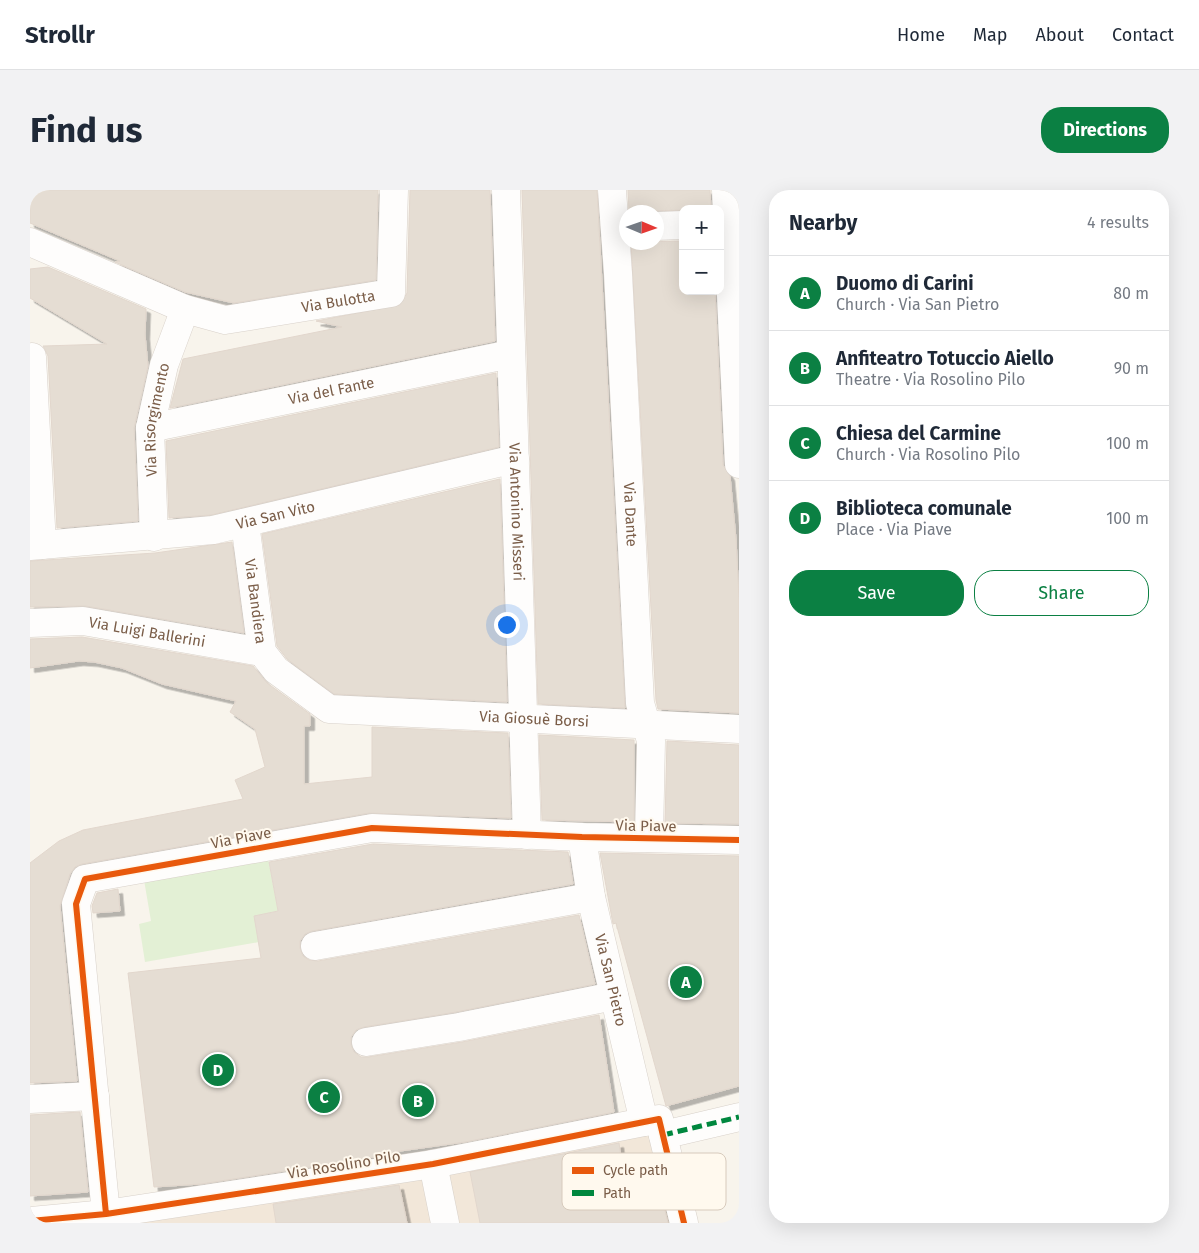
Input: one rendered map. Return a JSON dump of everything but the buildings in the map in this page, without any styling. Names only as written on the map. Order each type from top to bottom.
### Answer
[{"type":"street","name":"Via Bulotta","points":[[185,308],[225,320],[392,293],[394,190]]},
{"type":"street","name":"Via Antonino Misseri","points":[[506,190],[524,718],[526,835]]},
{"type":"street","name":"Via Dante","points":[[612,190],[619,219]]},
{"type":"street","points":[[728,211],[739,464]]},
{"type":"street","points":[[664,225],[679,224]]},
{"type":"street","points":[[30,242],[185,308]]},
{"type":"street","name":"Via Dante","points":[[622,250],[640,703],[651,741],[649,838]]},
{"type":"street","name":"Via Risorgimento","points":[[154,537],[150,428],[164,365],[185,308]]},
{"type":"street","name":"Via del Fante","points":[[150,428],[512,354]]},
{"type":"street","points":[[32,357],[36,546]]},
{"type":"street","name":"Via San Vito","points":[[36,546],[154,537],[213,530],[515,459]]},
{"type":"street","name":"Via Bandiera","points":[[245,523],[262,652],[276,670],[329,709]]},
{"type":"street","name":"Via Luigi Ballerini","points":[[30,623],[83,621],[262,652]]},
{"type":"street","name":"Via Giosuè Borsi","points":[[329,709],[739,729]]},
{"type":"street","name":"Via Piave","points":[[106,1214],[76,904],[85,879],[372,828],[582,837],[739,840]]},
{"type":"street","name":"Via San Pietro","points":[[582,837],[591,897],[614,996],[664,1153]]},
{"type":"street","points":[[315,946],[591,897]]},
{"type":"street","points":[[366,1042],[459,1027],[614,996]]},
{"type":"street","points":[[30,1099],[95,1096]]},
{"type":"street","name":"Via Rosolino Pilo","points":[[40,1222],[106,1214],[433,1164],[656,1125],[739,1117]]},
{"type":"street","points":[[433,1164],[445,1223]]},
{"type":"street","name":"Via San Pietro","points":[[680,1210],[684,1223]]},
{"type":"shaded area","points":[[659,1119],[667,1153],[562,1153],[562,1210],[681,1210],[684,1223],[30,1223]]},
{"type":"green space","points":[[268,858],[278,911],[255,916],[259,942],[145,962],[139,924],[151,921],[144,880]]},
{"type":"marked path","points":[[663,1135],[739,1117]]},
{"type":"cycle path","points":[[106,1214],[76,904],[85,879],[372,828],[582,837],[739,840]]},
{"type":"cycle path","points":[[30,1221],[106,1214],[433,1164],[659,1119],[667,1153]]},
{"type":"cycle path","points":[[681,1210],[684,1223]]},
{"type":"place","name":"Duomo di Carini","points":[[686,982]]},
{"type":"place","name":"Biblioteca comunale","points":[[218,1070]]},
{"type":"place","name":"Chiesa del Carmine","points":[[324,1097]]},
{"type":"place","name":"Anfiteatro Totuccio Aiello","points":[[418,1101]]}]
